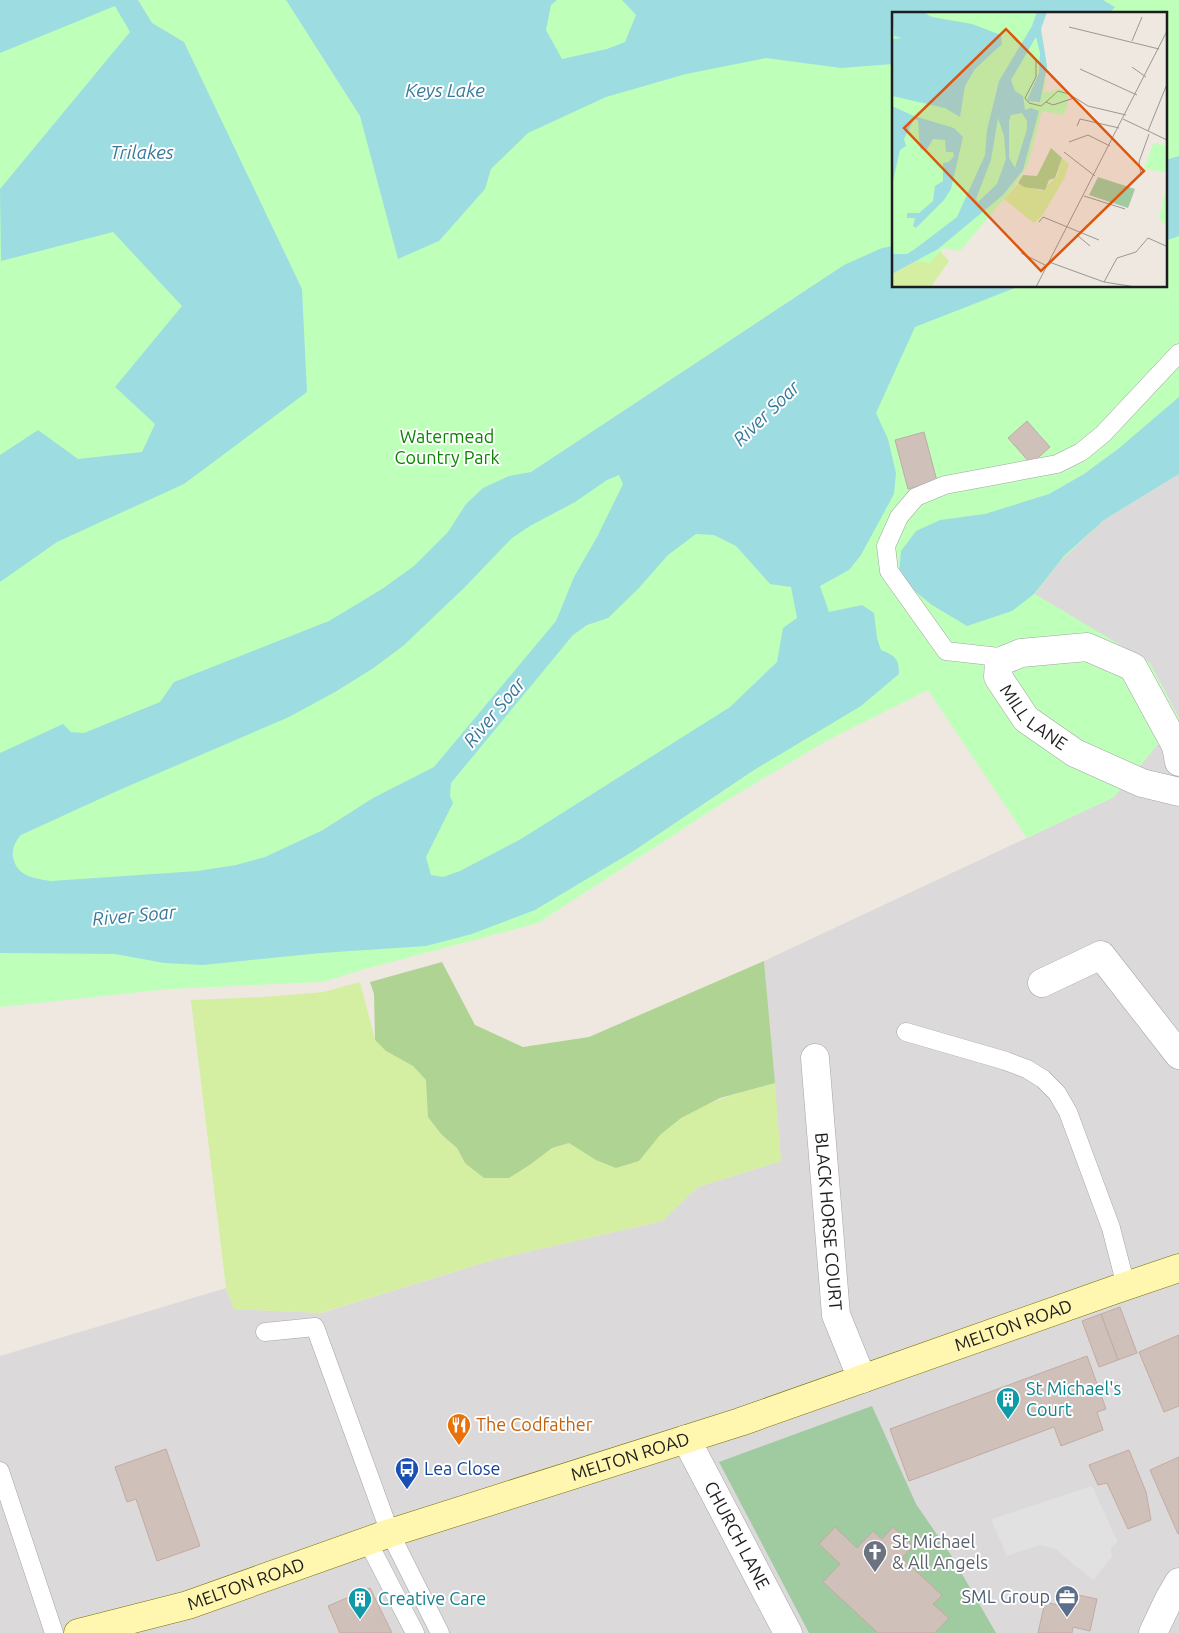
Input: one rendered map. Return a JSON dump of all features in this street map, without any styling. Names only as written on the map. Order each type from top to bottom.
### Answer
[{"type":"street","name":"MILL LANE","points":[[1179,762],[1176,746],[1133,668],[1087,647],[1021,653],[999,662],[998,677],[1026,719],[1075,753],[1142,783],[1179,792]]},
{"type":"street","points":[[1042,983],[1101,955],[1179,1055]]},
{"type":"street","name":"BLACK HORSE COURT","points":[[816,1058],[836,1315],[862,1379]]},
{"type":"street","name":"MELTON ROAD","points":[[90,1631],[188,1605],[379,1538],[740,1422],[1179,1268]]},
{"type":"street","name":"CHURCH LANE","points":[[686,1439],[788,1633]]},
{"type":"street","points":[[1153,1632],[1179,1582]]},
{"type":"lane","points":[[1008,658],[946,651],[889,571],[886,546],[898,517],[916,497],[944,485],[1057,464],[1080,452],[1103,434],[1179,353]]},
{"type":"lane","points":[[906,1032],[1006,1060],[1027,1069],[1043,1079],[1057,1093],[1068,1112],[1111,1228],[1126,1286]]},
{"type":"lane","points":[[265,1332],[315,1326],[379,1538],[415,1633]]},
{"type":"lane","points":[[0,1471],[54,1633]]},
{"type":"lane","points":[[379,1538],[440,1633]]},
{"type":"shaded area","points":[[1179,474],[1179,718],[1150,663],[1034,594],[1060,561],[1104,520]]},
{"type":"shaded area","points":[[1179,719],[1179,1633],[0,1633],[0,1356],[226,1288],[234,1309],[321,1313],[496,1259],[662,1221],[698,1187],[781,1161],[764,961],[1114,797]]},
{"type":"shaded area","points":[[1092,1486],[1118,1542],[1112,1546],[1112,1557],[1093,1580],[1054,1548],[1040,1545],[1007,1556],[991,1519]]},
{"type":"green space","name":"Watermead Country Park","points":[[0,0],[1179,0],[1179,474],[1104,520],[1060,561],[1035,594],[1150,663],[1179,719],[1114,797],[1027,838],[928,690],[826,741],[729,799],[538,923],[322,982],[169,989],[0,1007]]},
{"type":"green space","points":[[764,961],[775,1083],[720,1098],[681,1118],[660,1135],[639,1161],[616,1168],[596,1160],[569,1143],[552,1148],[509,1178],[484,1178],[465,1163],[457,1148],[442,1135],[428,1117],[426,1080],[413,1066],[386,1051],[375,1040],[374,994],[370,982],[442,962],[475,1025],[523,1047],[589,1037]]},
{"type":"green space","points":[[360,982],[375,1040],[386,1051],[413,1066],[426,1080],[442,1135],[457,1148],[465,1163],[531,1164],[552,1148],[569,1143],[639,1161],[660,1134],[686,1115],[714,1101],[775,1083],[781,1161],[698,1187],[662,1221],[496,1259],[320,1313],[234,1309],[226,1288],[191,1000],[324,992]]},
{"type":"green space","points":[[872,1406],[916,1504],[951,1555],[996,1633],[809,1633],[719,1462]]},
{"type":"water","name":"Trilakes","points":[[0,0],[138,0],[152,23],[184,42],[302,289],[307,392],[184,484],[57,542],[0,582],[0,455],[38,430],[78,459],[142,452],[155,424],[115,387],[182,306],[113,232],[1,261],[0,189],[130,32],[115,6],[0,53]]},
{"type":"water","name":"Keys Lake","points":[[286,0],[557,0],[551,5],[546,30],[562,59],[607,49],[625,42],[636,15],[622,0],[1103,0],[1115,7],[1111,12],[892,12],[892,64],[841,68],[766,58],[686,74],[606,97],[528,133],[491,169],[485,189],[439,241],[398,259],[360,116]]},
{"type":"water","points":[[1179,156],[1179,236],[1166,241],[1166,160]]},
{"type":"water","name":"River Soar","points":[[892,246],[892,288],[1015,288],[915,327],[876,413],[888,439],[896,473],[894,494],[861,555],[849,570],[820,586],[829,612],[862,605],[874,613],[877,638],[881,650],[893,656],[897,661],[899,674],[861,706],[754,770],[632,852],[535,910],[472,934],[426,946],[321,953],[203,965],[164,963],[115,954],[0,953],[0,753],[63,724],[71,732],[84,733],[160,702],[174,682],[329,621],[382,589],[414,566],[448,532],[466,504],[483,488],[509,476],[531,472],[844,265],[882,248]],"holes":[[[619,475],[623,484],[597,537],[574,577],[556,621],[434,767],[373,798],[323,830],[265,857],[236,865],[198,871],[51,881],[38,879],[22,873],[18,869],[13,857],[13,851],[21,835],[117,791],[289,717],[335,692],[372,669],[403,646],[464,588],[512,538],[575,502],[607,480]],[[696,534],[714,535],[736,546],[770,584],[791,587],[797,618],[783,628],[777,662],[730,707],[521,839],[460,871],[443,877],[431,875],[426,857],[453,803],[450,796],[451,783],[573,635],[587,625],[608,618],[638,589],[668,555]]]},
{"type":"water","points":[[1179,397],[1179,474],[1104,520],[1064,556],[1034,594],[1012,611],[967,626],[932,605],[907,585],[899,572],[901,551],[916,531],[940,520],[985,514],[1049,494],[1084,474],[1118,449]]},
{"type":"building","points":[[1027,421],[1050,447],[1031,464],[1008,438]]},
{"type":"building","points":[[924,432],[937,481],[908,489],[895,440]]},
{"type":"building","points":[[1120,1307],[1137,1353],[1118,1360],[1101,1314]]},
{"type":"building","points":[[1101,1314],[1118,1360],[1099,1367],[1082,1321]]},
{"type":"building","points":[[1179,1335],[1179,1406],[1164,1412],[1139,1352]]},
{"type":"building","name":"St Michael's Court","points":[[1087,1356],[1106,1409],[1097,1412],[1103,1430],[1061,1446],[1054,1427],[909,1481],[890,1429]]},
{"type":"building","points":[[166,1449],[200,1546],[157,1561],[136,1499],[127,1502],[115,1467]]},
{"type":"building","points":[[1129,1450],[1146,1492],[1151,1520],[1128,1529],[1107,1483],[1098,1485],[1089,1465]]},
{"type":"building","points":[[1179,1457],[1179,1533],[1178,1534],[1150,1470]]},
{"type":"building","name":"St Michael & All Angels","points":[[835,1527],[857,1548],[873,1531],[882,1539],[893,1527],[913,1546],[902,1558],[942,1595],[933,1604],[949,1618],[935,1633],[878,1633],[823,1582],[840,1564],[819,1544]]},
{"type":"building","name":"Creative Care","points":[[370,1588],[392,1633],[340,1633],[328,1606]]},
{"type":"building","name":"SML Group","points":[[1078,1595],[1097,1599],[1090,1631],[1073,1627],[1072,1633],[1038,1633],[1045,1602],[1075,1609]]},
{"type":"place","name":"St Michael's Court","points":[[1008,1420]]},
{"type":"place","name":"The Codfather","points":[[459,1446]]},
{"type":"place","name":"Lea Close","points":[[407,1490]]},
{"type":"place","name":"St Michael & All Angels","points":[[875,1573]]},
{"type":"place","name":"SML Group","points":[[1067,1618]]},
{"type":"place","name":"Creative Care","points":[[360,1620]]}]
